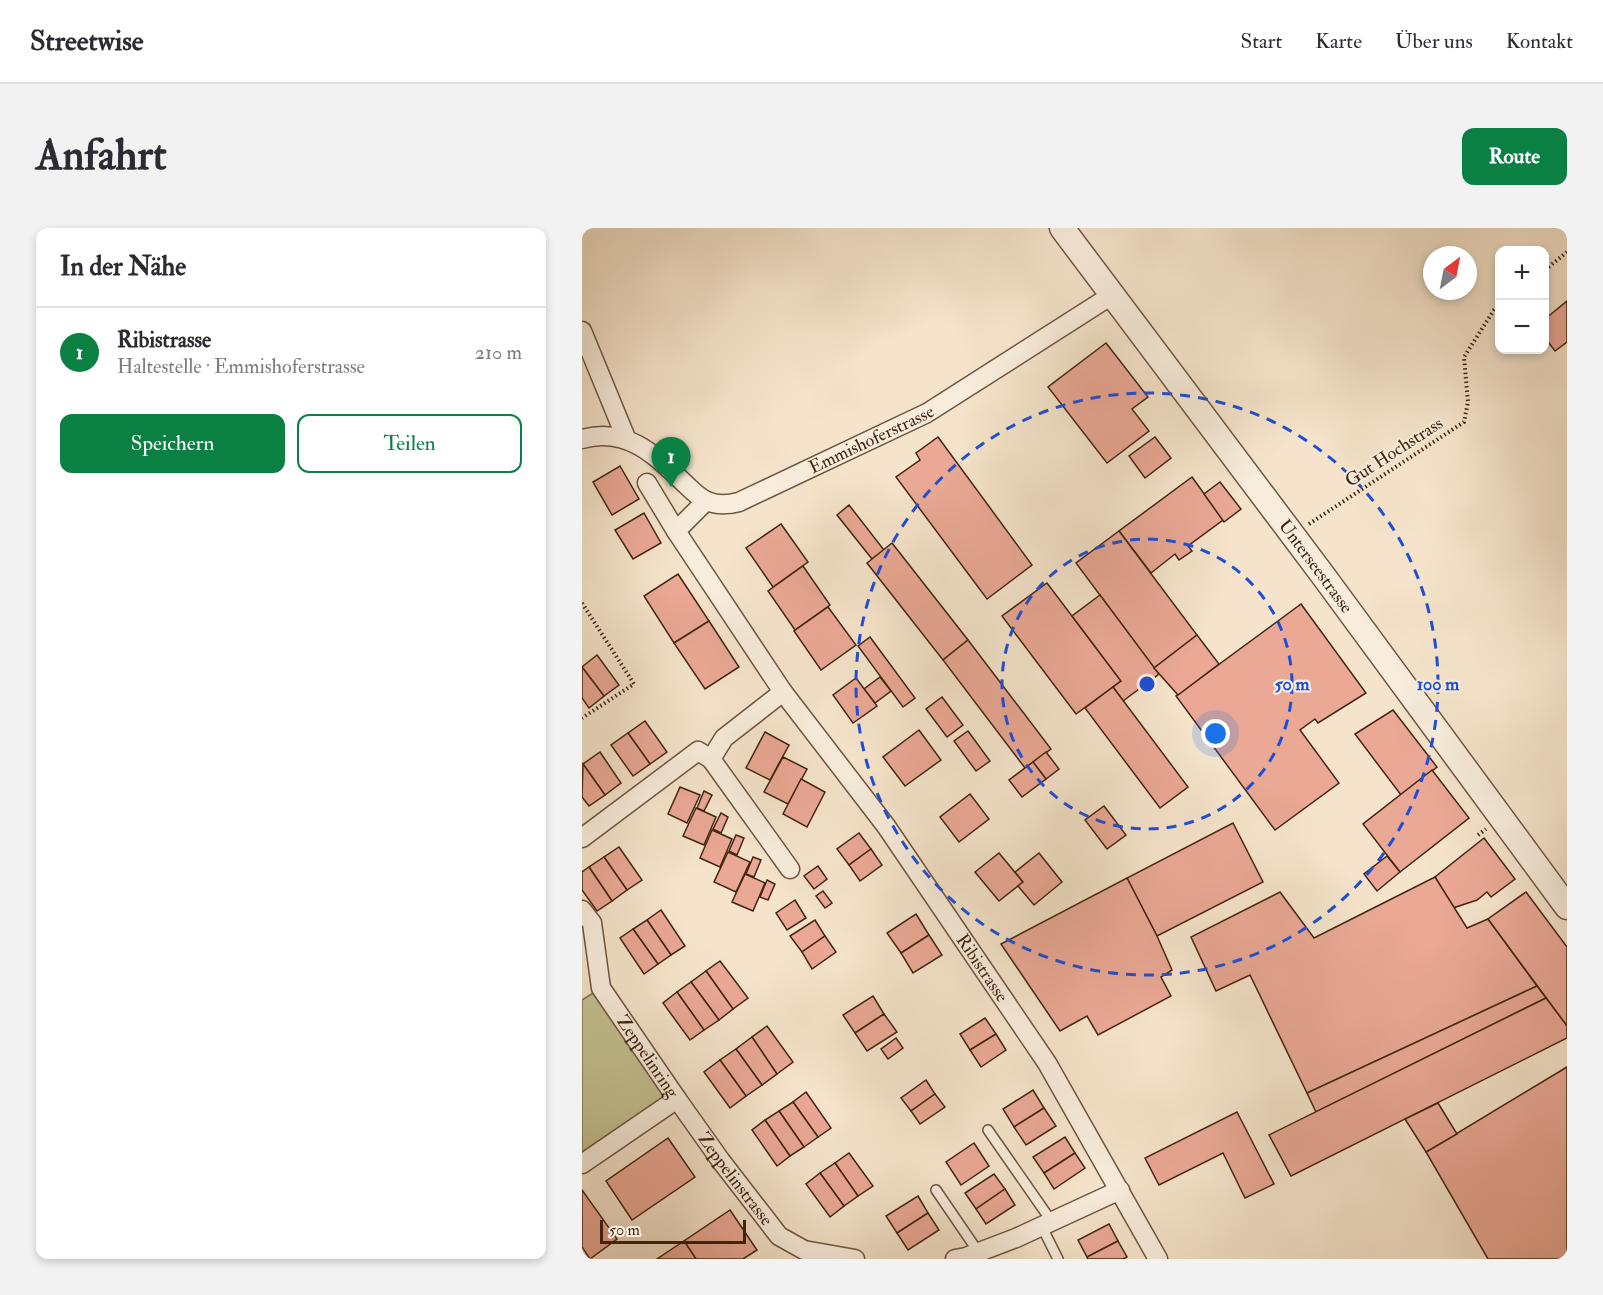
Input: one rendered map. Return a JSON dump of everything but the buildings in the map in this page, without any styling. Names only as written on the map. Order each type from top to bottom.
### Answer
[{"type":"street","name":"Unterseestrasse","points":[[1062,228],[1322,574],[1567,907]]},
{"type":"street","name":"Emmishoferstrasse","points":[[706,501],[719,504],[739,502],[927,413],[1112,295]]},
{"type":"street","points":[[582,331],[626,438]]},
{"type":"street","points":[[582,439],[602,436],[626,438],[646,448],[706,501],[676,531]]},
{"type":"street","name":"Ribistrasse","points":[[647,483],[676,531],[783,692],[886,826],[1047,1063],[1158,1259]]},
{"type":"street","points":[[711,759],[724,738],[783,692]]},
{"type":"street","points":[[582,838],[698,752],[711,759],[790,869]]},
{"type":"street","name":"Zeppelinring","points":[[582,910],[592,923],[602,988],[676,1099],[582,1164]]},
{"type":"street","name":"Zeppelinstrasse","points":[[676,1099],[779,1236],[797,1254],[855,1259]]},
{"type":"street","points":[[967,1257],[1047,1225],[1120,1190]]},
{"type":"lane","points":[[988,1130],[1047,1225],[1058,1259]]},
{"type":"lane","points":[[936,1190],[967,1257]]},
{"type":"path","points":[[1549,267],[1567,252]]},
{"type":"path","name":"Gut Hochstrass","points":[[1321,516],[1464,422],[1468,402],[1464,357],[1495,309]]},
{"type":"path","points":[[582,603],[634,684],[582,718]]},
{"type":"shaded area","points":[[596,991],[666,1096],[582,1152],[582,1000]]},
{"type":"place","name":"Ribistrasse","points":[[671,487]]}]
